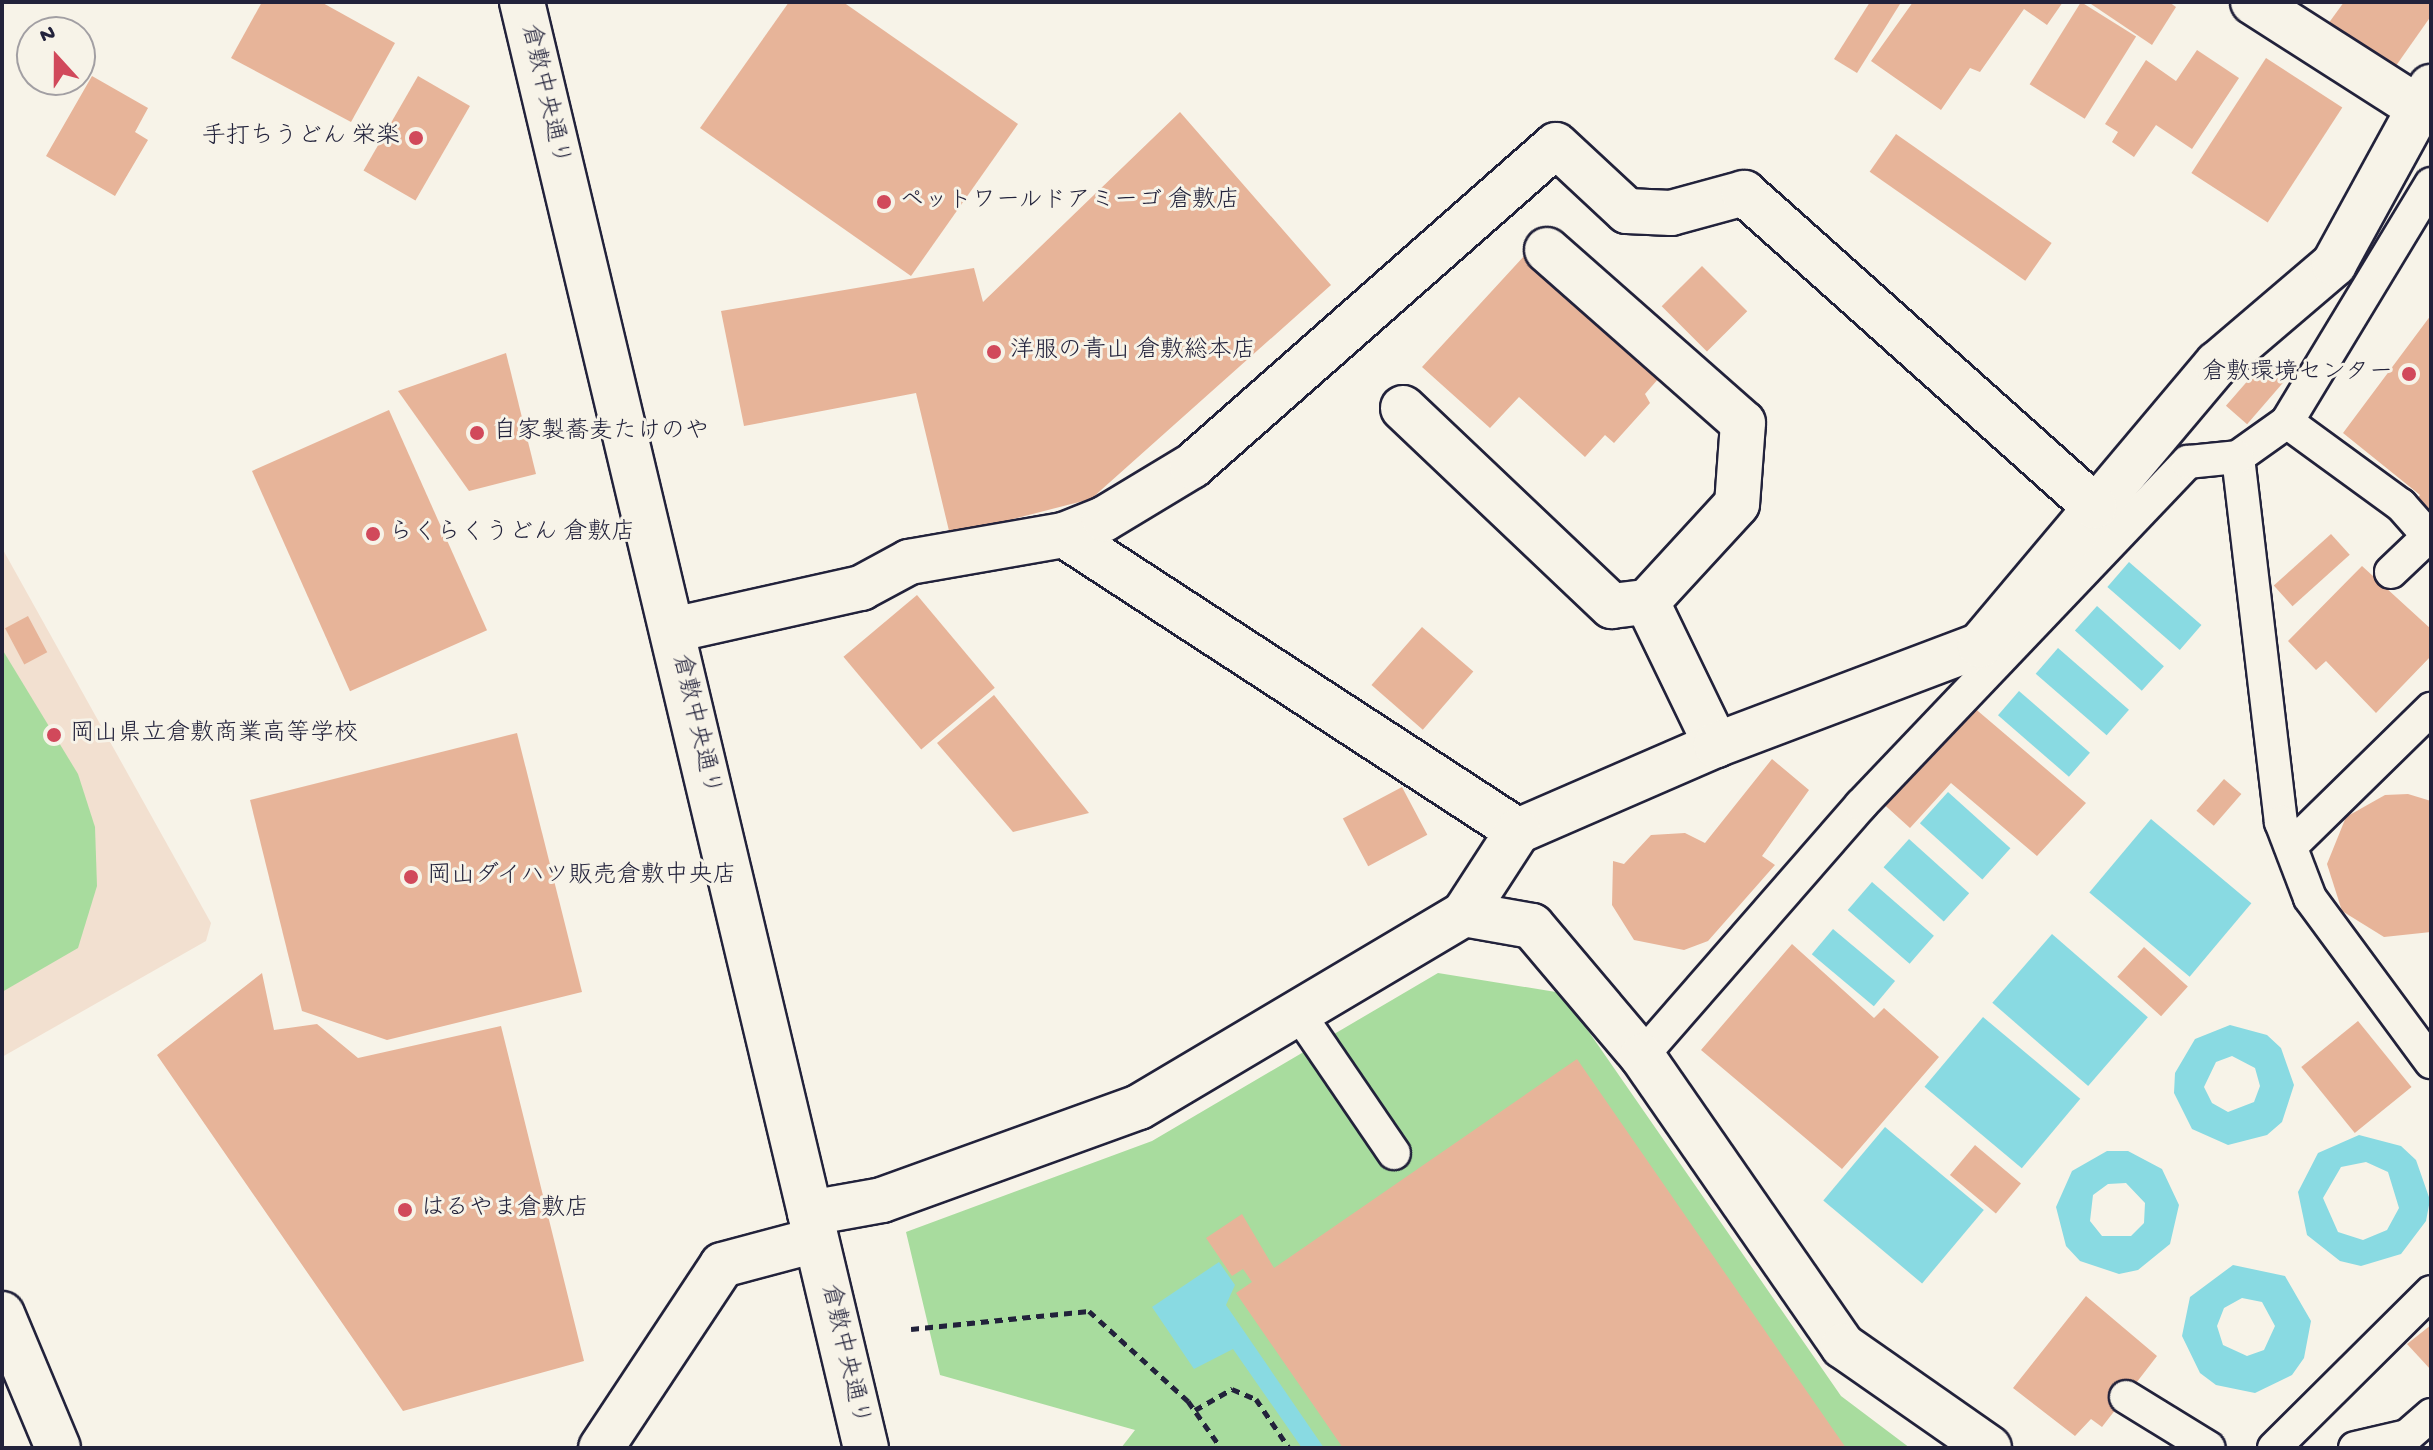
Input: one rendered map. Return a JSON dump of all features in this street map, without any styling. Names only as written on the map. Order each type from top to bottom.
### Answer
[{"type":"street","name":"倉敷中央通り","points":[[522,2],[866,1448]]},
{"type":"street","points":[[601,1448],[722,1265],[813,1226],[1139,1107],[1464,914],[1518,831],[1716,745],[1980,645],[2094,506],[2217,364],[2334,264],[2425,98],[2253,2]]},
{"type":"street","points":[[673,630],[861,588],[909,562],[1064,535],[1192,466],[1556,145],[1627,211],[1671,213],[1744,193],[2094,506]]},
{"type":"street","points":[[1403,408],[1612,606],[1647,602],[1737,504],[1743,423],[1547,250]]},
{"type":"street","points":[[1064,535],[1518,831]]},
{"type":"street","points":[[1647,602],[1716,745]]},
{"type":"street","points":[[1464,914],[1532,926],[1642,1056],[1843,1346],[1989,1448]]},
{"type":"street","points":[[2,1314],[58,1448]]},
{"type":"lane","points":[[1642,1056],[1861,805],[2188,462],[2238,457],[2287,422],[2431,184]]},
{"type":"lane","points":[[2287,422],[2401,505],[2430,537],[2391,572]]},
{"type":"lane","points":[[2238,457],[2281,822],[2310,898],[2431,1062]]},
{"type":"lane","points":[[2291,846],[2431,709]]},
{"type":"lane","points":[[1297,1011],[1394,1153]]},
{"type":"lane","points":[[2274,1448],[2431,1292]]},
{"type":"lane","points":[[2126,1397],[2209,1448]]},
{"type":"lane","points":[[2355,1448],[2407,1436],[2430,1419]]},
{"type":"path","points":[[911,1329],[1089,1311],[1195,1410],[1221,1448]]},
{"type":"path","points":[[1195,1410],[1232,1389],[1256,1399],[1289,1448]]},
{"type":"shaded area","name":"岡山県立倉敷商業高等学校","points":[[2,548],[211,923],[206,941],[2,1057]]},
{"type":"green space","points":[[2,649],[78,774],[95,827],[97,886],[78,948],[2,992]]},
{"type":"green space","points":[[1438,973],[1562,993],[1841,1396],[1910,1448],[1121,1448],[1135,1430],[940,1375],[906,1232],[1152,1141]]},
{"type":"water","points":[[2129,562],[2201,625],[2180,650],[2107,587]]},
{"type":"water","points":[[2097,606],[2164,666],[2142,691],[2075,631]]},
{"type":"water","points":[[2058,648],[2129,710],[2107,735],[2036,674]]},
{"type":"water","points":[[2019,691],[2090,753],[2069,777],[1998,715]]},
{"type":"water","points":[[1948,792],[2010,848],[1982,879],[1920,823]]},
{"type":"water","points":[[2151,819],[2251,903],[2190,977],[2089,893]]},
{"type":"water","points":[[1909,839],[1969,893],[1944,921],[1884,867]]},
{"type":"water","points":[[1872,882],[1934,936],[1910,964],[1848,910]]},
{"type":"water","points":[[1833,929],[1895,981],[1874,1006],[1812,954]]},
{"type":"water","points":[[2052,934],[2148,1017],[2088,1086],[1992,1003]]},
{"type":"water","points":[[1983,1017],[2080,1099],[2022,1168],[1925,1087]]},
{"type":"water","points":[[2230,1025],[2267,1035],[2281,1048],[2294,1085],[2282,1122],[2267,1135],[2228,1145],[2192,1129],[2174,1093],[2175,1073],[2195,1039]],"holes":[[[2232,1056],[2255,1068],[2260,1086],[2254,1102],[2228,1112],[2212,1103],[2204,1087],[2216,1062]]]},
{"type":"water","points":[[1885,1127],[1984,1210],[1922,1283],[1823,1201]]},
{"type":"water","points":[[2359,1135],[2401,1146],[2416,1160],[2430,1200],[2426,1221],[2401,1254],[2361,1266],[2340,1261],[2307,1235],[2298,1192],[2318,1153]],"holes":[[[2366,1162],[2388,1172],[2399,1208],[2387,1230],[2363,1240],[2338,1232],[2323,1198],[2341,1167]]]},
{"type":"water","points":[[2107,1151],[2128,1151],[2162,1169],[2179,1205],[2170,1244],[2138,1270],[2119,1274],[2080,1261],[2066,1246],[2056,1207],[2072,1171]],"holes":[[[2126,1183],[2145,1203],[2144,1223],[2131,1236],[2102,1236],[2090,1221],[2093,1195],[2108,1184]]]},
{"type":"water","points":[[1219,1262],[1235,1285],[1226,1305],[1324,1448],[1302,1448],[1233,1349],[1194,1369],[1152,1307]]},
{"type":"water","points":[[2233,1265],[2285,1276],[2311,1321],[2304,1358],[2292,1375],[2255,1393],[2216,1385],[2200,1373],[2182,1336],[2190,1297]],"holes":[[[2242,1298],[2262,1302],[2275,1326],[2264,1350],[2247,1356],[2223,1345],[2217,1326],[2224,1308]]]},
{"type":"building","points":[[262,2],[321,2],[395,43],[351,122],[231,58]]},
{"type":"building","name":"ペットワールドアミーゴ 倉敷店","points":[[789,2],[843,2],[1018,124],[911,276],[700,128]]},
{"type":"building","points":[[1870,2],[1900,4],[1857,73],[1834,59]]},
{"type":"building","points":[[1913,2],[2063,2],[2047,25],[2024,9],[1980,72],[1970,68],[1941,110],[1871,61]]},
{"type":"building","points":[[2081,2],[2136,36],[2085,119],[2030,84]]},
{"type":"building","points":[[2088,2],[2169,2],[2176,7],[2152,45]]},
{"type":"building","points":[[2344,2],[2431,2],[2431,16],[2393,70],[2328,24]]},
{"type":"building","points":[[2197,50],[2239,78],[2192,149],[2156,125],[2134,157],[2112,142],[2118,132],[2105,124],[2146,60],[2176,81]]},
{"type":"building","points":[[2266,58],[2342,108],[2268,222],[2191,173]]},
{"type":"building","name":"手打ちうどん 栄楽","points":[[418,76],[470,106],[415,200],[364,170]]},
{"type":"building","points":[[96,78],[148,108],[135,132],[148,140],[115,196],[46,156],[80,96],[96,96]]},
{"type":"building","name":"洋服の青山 倉敷総本店","points":[[1180,112],[1331,285],[1091,499],[950,535],[916,393],[744,426],[721,311],[974,268],[983,302]]},
{"type":"building","points":[[1896,134],[2052,243],[2025,281],[1870,172]]},
{"type":"building","points":[[1525,255],[1659,378],[1645,394],[1650,403],[1614,443],[1605,435],[1585,457],[1519,397],[1490,428],[1422,367]]},
{"type":"building","points":[[1702,266],[1747,311],[1707,352],[1662,306]]},
{"type":"building","name":"倉敷環境センター","points":[[2431,315],[2431,528],[2408,511],[2420,495],[2343,433]]},
{"type":"building","name":"自家製蕎麦たけのや","points":[[506,353],[536,474],[469,491],[398,391]]},
{"type":"building","points":[[2264,362],[2285,380],[2247,424],[2226,406]]},
{"type":"building","points":[[389,410],[487,630],[350,691],[252,471]]},
{"type":"building","points":[[2331,534],[2350,555],[2293,606],[2274,586]]},
{"type":"building","points":[[2362,566],[2431,629],[2431,656],[2376,713],[2326,661],[2316,670],[2288,641]]},
{"type":"building","points":[[917,595],[995,688],[921,749],[843,657]]},
{"type":"building","points":[[28,616],[47,652],[24,664],[5,628]]},
{"type":"building","points":[[1422,627],[1473,672],[1423,730],[1371,685]]},
{"type":"building","points":[[994,695],[1089,813],[1013,832],[937,743]]},
{"type":"building","points":[[1965,700],[2086,803],[2037,856],[1951,783],[1910,828],[1878,799]]},
{"type":"building","name":"岡山ダイハツ販売倉敷中央店","points":[[517,733],[582,992],[387,1040],[302,1011],[250,800]]},
{"type":"building","points":[[1772,759],[1809,790],[1762,856],[1775,865],[1708,941],[1684,950],[1634,940],[1612,905],[1613,861],[1624,864],[1651,835],[1685,833],[1705,843]]},
{"type":"building","points":[[2224,779],[2241,794],[2214,826],[2196,811]]},
{"type":"building","points":[[1402,787],[1427,835],[1368,866],[1343,818]]},
{"type":"building","points":[[2408,794],[2431,801],[2431,932],[2384,937],[2342,911],[2327,864],[2346,817],[2385,795]]},
{"type":"building","points":[[1792,944],[1874,1018],[1884,1008],[1939,1057],[1842,1169],[1701,1050]]},
{"type":"building","points":[[2144,947],[2188,986],[2161,1016],[2117,977]]},
{"type":"building","name":"はるやま倉敷店","points":[[262,973],[274,1030],[317,1024],[358,1058],[501,1026],[584,1361],[403,1411],[157,1055]]},
{"type":"building","points":[[2358,1021],[2411,1087],[2355,1133],[2301,1067]]},
{"type":"building","points":[[1577,1059],[1846,1448],[1343,1448],[1236,1293],[1252,1282],[1243,1269],[1232,1276],[1206,1238],[1242,1214],[1274,1268]]},
{"type":"building","points":[[1975,1145],[2021,1184],[1996,1213],[1950,1175]]},
{"type":"building","points":[[2086,1296],[2157,1356],[2102,1427],[2091,1419],[2075,1436],[2013,1388]]},
{"type":"building","points":[[2431,1325],[2431,1370],[2407,1344]]},
{"type":"place","name":"手打ちうどん 栄楽","points":[[416,138]]},
{"type":"place","name":"ペットワールドアミーゴ 倉敷店","points":[[884,202]]},
{"type":"place","name":"洋服の青山 倉敷総本店","points":[[994,352]]},
{"type":"place","name":"倉敷環境センター","points":[[2409,374]]},
{"type":"place","name":"自家製蕎麦たけのや","points":[[477,433]]},
{"type":"place","name":"らくらくうどん 倉敷店","points":[[373,534]]},
{"type":"place","name":"岡山県立倉敷商業高等学校","points":[[54,735]]},
{"type":"place","name":"岡山ダイハツ販売倉敷中央店","points":[[411,877]]},
{"type":"place","name":"はるやま倉敷店","points":[[405,1210]]}]
